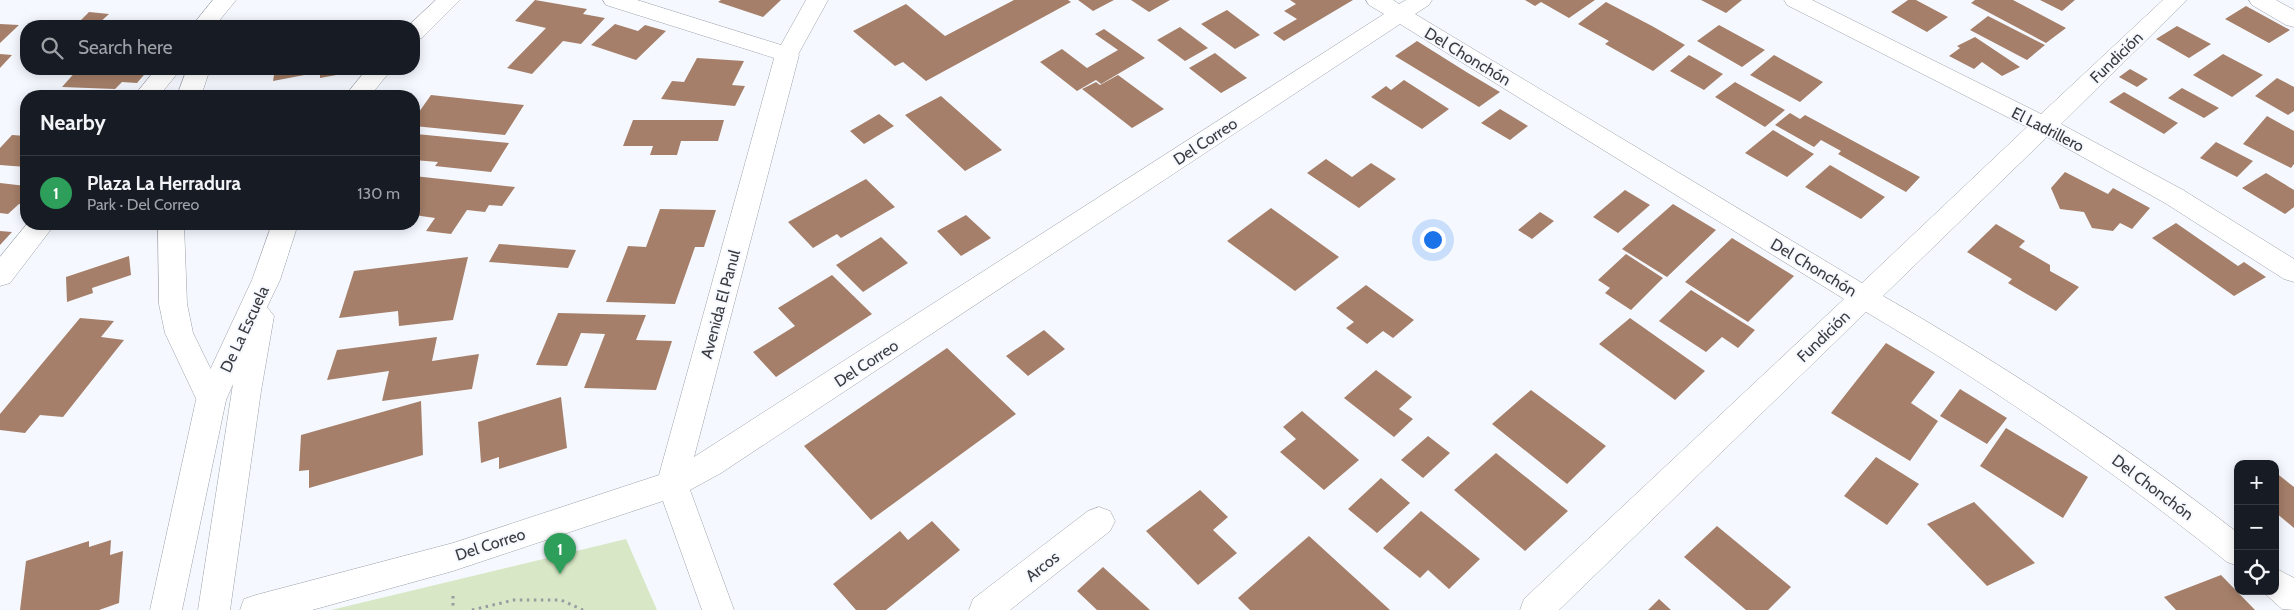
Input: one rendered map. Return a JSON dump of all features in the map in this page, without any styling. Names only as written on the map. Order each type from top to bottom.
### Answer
[{"type":"street","points":[[209,20],[225,0]]},
{"type":"street","points":[[222,20],[232,0]]},
{"type":"street","points":[[420,27],[449,0]]},
{"type":"street","points":[[614,0],[787,54]]},
{"type":"street","name":"Avenida El Panul","points":[[672,484],[787,54],[817,0]]},
{"type":"street","name":"El Ladrillero","points":[[1795,0],[2043,126],[2159,188],[2294,272]]},
{"type":"street","name":"Fundición","points":[[1536,610],[2176,0]]},
{"type":"street","points":[[2260,0],[2292,17]]},
{"type":"street","name":"Del Chonchón","points":[[1399,5],[1863,298],[1942,342],[2024,395],[2109,453],[2235,550]]},
{"type":"street","name":"Del Correo","points":[[256,610],[453,557],[672,484],[710,464],[1399,5]]},
{"type":"street","points":[[151,90],[164,75]]},
{"type":"street","points":[[191,90],[196,75]]},
{"type":"street","points":[[363,90],[375,75]]},
{"type":"street","points":[[0,276],[37,230]]},
{"type":"street","points":[[171,230],[173,304],[179,333],[211,400]]},
{"type":"street","points":[[266,280],[283,230]]},
{"type":"street","name":"De La Escuela","points":[[166,610],[211,400],[266,280]]},
{"type":"street","name":"De La Escuela","points":[[214,610],[246,391],[266,280]]},
{"type":"street","points":[[672,484],[718,610]]},
{"type":"street","name":"Arcos","points":[[985,610],[1099,521]]},
{"type":"street","points":[[2279,586],[2294,598]]},
{"type":"path","points":[[472,610],[514,600],[560,600],[583,610]]},
{"type":"green space","points":[[626,539],[657,610],[331,610]]},
{"type":"building","points":[[535,0],[587,9],[583,14],[605,18],[581,44],[563,41],[532,74],[507,68],[546,28],[515,21]]},
{"type":"building","points":[[721,0],[781,0],[763,17],[718,2]]},
{"type":"building","points":[[1014,0],[1068,0],[1071,2],[926,81],[903,62],[895,66],[853,31],[906,4],[945,36]]},
{"type":"building","points":[[1078,0],[1114,0],[1093,11]]},
{"type":"building","points":[[1131,0],[1170,0],[1149,12]]},
{"type":"building","points":[[1290,0],[1353,0],[1284,41],[1273,33],[1297,19],[1284,11],[1296,4]]},
{"type":"building","points":[[1525,0],[1595,0],[1569,18],[1541,2],[1535,6]]},
{"type":"building","points":[[1701,0],[1742,0],[1726,13]]},
{"type":"building","points":[[1908,0],[1916,0],[1948,17],[1927,32],[1891,12]]},
{"type":"building","points":[[1975,0],[2013,0],[2066,28],[2046,43],[1971,3]]},
{"type":"building","points":[[2040,0],[2075,0],[2062,11]]},
{"type":"building","points":[[1606,2],[1685,45],[1653,71],[1605,44],[1609,41],[1578,24]]},
{"type":"building","points":[[2246,6],[2290,30],[2269,43],[2225,19]]},
{"type":"building","points":[[1227,10],[1260,35],[1235,49],[1201,24]]},
{"type":"building","points":[[89,12],[109,14],[102,20],[81,20]]},
{"type":"building","points":[[1988,16],[2045,45],[2027,60],[1970,30]]},
{"type":"building","points":[[0,24],[19,25],[0,43]]},
{"type":"building","points":[[615,24],[638,31],[645,25],[666,31],[636,60],[591,45]]},
{"type":"building","points":[[1719,25],[1765,50],[1742,67],[1697,41]]},
{"type":"building","points":[[2177,26],[2211,44],[2189,58],[2156,39]]},
{"type":"building","points":[[1180,27],[1208,48],[1185,61],[1157,40]]},
{"type":"building","points":[[1104,29],[1145,58],[1101,84],[1096,80],[1077,91],[1040,62],[1062,49],[1087,68],[1118,50],[1095,34]]},
{"type":"building","points":[[1975,37],[2020,67],[2002,76],[1982,62],[1974,69],[1949,56],[1960,48],[1957,46]]},
{"type":"building","points":[[1417,41],[1500,92],[1479,107],[1395,56]]},
{"type":"building","points":[[1215,53],[1247,78],[1221,93],[1189,68]]},
{"type":"building","points":[[0,54],[12,55],[0,68]]},
{"type":"building","points":[[2223,54],[2263,75],[2232,97],[2193,75]]},
{"type":"building","points":[[1689,55],[1723,74],[1704,90],[1670,71]]},
{"type":"building","points":[[1774,55],[1823,82],[1800,102],[1750,75]]},
{"type":"building","points":[[697,58],[744,61],[732,85],[745,86],[735,106],[661,99],[672,81],[684,82]]},
{"type":"building","points":[[2130,69],[2148,79],[2137,87],[2119,77]]},
{"type":"building","points":[[73,75],[144,75],[137,83],[122,82],[115,89],[62,87]]},
{"type":"building","points":[[274,75],[304,75],[273,81]]},
{"type":"building","points":[[320,75],[336,75],[320,78]]},
{"type":"building","points":[[1118,75],[1164,109],[1132,128],[1082,89],[1096,82],[1100,85]]},
{"type":"building","points":[[2277,78],[2294,87],[2294,111],[2288,115],[2255,96]]},
{"type":"building","points":[[1404,80],[1449,109],[1422,129],[1371,97],[1386,86],[1391,90]]},
{"type":"building","points":[[1735,82],[1785,110],[1765,127],[1715,97]]},
{"type":"building","points":[[2182,88],[2219,108],[2204,118],[2168,98]]},
{"type":"building","points":[[2124,92],[2178,123],[2164,134],[2109,102]]},
{"type":"building","points":[[431,95],[524,105],[505,135],[420,127],[420,111]]},
{"type":"building","points":[[941,96],[1002,150],[965,171],[905,115]]},
{"type":"building","points":[[1500,109],[1528,126],[1510,140],[1481,123]]},
{"type":"building","points":[[1790,113],[1800,119],[1805,115],[1920,177],[1906,192],[1838,154],[1841,151],[1821,140],[1814,147],[1775,125]]},
{"type":"building","points":[[879,114],[894,126],[864,144],[850,131]]},
{"type":"building","points":[[2267,116],[2294,131],[2294,164],[2291,168],[2243,144]]},
{"type":"building","points":[[633,120],[724,120],[718,141],[681,141],[677,155],[650,155],[653,146],[623,146]]},
{"type":"building","points":[[1773,130],[1814,154],[1787,177],[1745,153]]},
{"type":"building","points":[[420,134],[509,143],[491,172],[435,166],[438,162],[420,160]]},
{"type":"building","points":[[12,135],[20,136],[20,167],[0,165],[0,148]]},
{"type":"building","points":[[2216,142],[2253,161],[2237,177],[2200,158]]},
{"type":"building","points":[[1326,159],[1352,177],[1371,163],[1396,179],[1359,208],[1307,173]]},
{"type":"building","points":[[1830,165],[1885,197],[1861,219],[1805,187]]},
{"type":"building","points":[[2065,172],[2108,194],[2113,188],[2150,208],[2132,229],[2120,223],[2113,231],[2092,228],[2084,212],[2060,209],[2051,188]]},
{"type":"building","points":[[2266,173],[2294,190],[2294,207],[2285,214],[2242,188]]},
{"type":"building","points":[[420,177],[515,187],[502,206],[489,205],[485,212],[467,210],[451,234],[426,231],[435,218],[420,216]]},
{"type":"building","points":[[866,179],[895,207],[841,238],[837,234],[813,248],[788,222]]},
{"type":"building","points":[[0,183],[20,185],[20,204],[8,214],[0,213]]},
{"type":"building","points":[[1625,190],[1650,205],[1618,233],[1593,217]]},
{"type":"building","points":[[1673,204],[1716,230],[1667,277],[1622,249]]},
{"type":"building","points":[[1271,208],[1339,257],[1295,291],[1227,241]]},
{"type":"building","points":[[660,209],[716,210],[704,247],[695,247],[675,304],[606,302],[628,246],[646,247]]},
{"type":"building","points":[[1540,212],[1554,221],[1532,239],[1518,230]]},
{"type":"building","points":[[966,215],[991,238],[961,256],[937,231]]},
{"type":"building","points":[[2176,223],[2238,266],[2244,262],[2266,277],[2234,296],[2152,238]]},
{"type":"building","points":[[1996,224],[2025,241],[2019,247],[2050,265],[2050,271],[2079,287],[2056,311],[2008,283],[2012,279],[1967,252]]},
{"type":"building","points":[[0,231],[12,232],[0,245]]},
{"type":"building","points":[[881,237],[908,263],[863,292],[836,265]]},
{"type":"building","points":[[1732,238],[1794,276],[1748,322],[1685,282]]},
{"type":"building","points":[[499,244],[576,250],[568,268],[489,262]]},
{"type":"building","points":[[1626,254],[1663,278],[1631,310],[1605,293],[1610,288],[1598,280]]},
{"type":"building","points":[[129,256],[131,275],[92,288],[93,293],[67,302],[66,277]]},
{"type":"building","points":[[468,257],[453,320],[399,326],[398,311],[339,318],[354,271]]},
{"type":"building","points":[[832,275],[872,314],[776,377],[753,352],[795,326],[778,308]]},
{"type":"building","points":[[1366,285],[1414,320],[1393,338],[1383,331],[1367,344],[1346,328],[1354,322],[1336,308]]},
{"type":"building","points":[[1691,290],[1755,330],[1738,348],[1722,337],[1706,352],[1659,321]]},
{"type":"building","points":[[558,313],[646,315],[636,340],[672,341],[656,390],[584,388],[605,334],[581,333],[567,366],[536,365]]},
{"type":"building","points":[[80,318],[114,321],[101,337],[124,340],[63,417],[40,415],[25,433],[0,430],[0,414]]},
{"type":"building","points":[[1630,318],[1705,371],[1675,400],[1599,344]]},
{"type":"building","points":[[1044,330],[1065,349],[1028,376],[1006,356]]},
{"type":"building","points":[[437,337],[432,361],[479,354],[472,389],[382,401],[389,371],[327,380],[337,350]]},
{"type":"building","points":[[1886,343],[1935,372],[1911,403],[1938,421],[1910,461],[1831,413]]},
{"type":"building","points":[[947,348],[1016,414],[871,520],[804,446]]},
{"type":"building","points":[[1376,370],[1412,397],[1399,409],[1413,419],[1394,437],[1344,398]]},
{"type":"building","points":[[1960,389],[2007,418],[1987,444],[1940,416]]},
{"type":"building","points":[[1531,390],[1606,446],[1567,484],[1492,424]]},
{"type":"building","points":[[561,397],[567,448],[499,469],[499,457],[481,463],[478,422]]},
{"type":"building","points":[[421,401],[423,455],[309,488],[309,470],[299,471],[301,435]]},
{"type":"building","points":[[1302,411],[1359,460],[1324,490],[1280,452],[1296,439],[1283,427]]},
{"type":"building","points":[[2006,428],[2088,477],[2063,518],[1980,466]]},
{"type":"building","points":[[1428,436],[1450,453],[1423,478],[1401,460]]},
{"type":"building","points":[[1496,453],[1568,511],[1525,551],[1454,490]]},
{"type":"building","points":[[1876,457],[1919,484],[1887,525],[1844,496]]},
{"type":"building","points":[[2279,475],[2294,487],[2294,528],[2279,515]]},
{"type":"building","points":[[1381,478],[1410,503],[1377,533],[1348,509]]},
{"type":"building","points":[[1200,490],[1228,517],[1213,530],[1237,553],[1198,585],[1146,531]]},
{"type":"building","points":[[1974,502],[2035,563],[1987,586],[1927,524]]},
{"type":"building","points":[[1421,511],[1480,559],[1449,589],[1428,570],[1420,578],[1383,548]]},
{"type":"building","points":[[932,521],[960,550],[886,610],[856,610],[833,584],[900,531],[908,540]]},
{"type":"building","points":[[1717,526],[1791,587],[1768,610],[1746,610],[1684,557]]},
{"type":"building","points":[[1309,536],[1390,610],[1250,610],[1238,598]]},
{"type":"building","points":[[111,540],[110,555],[123,551],[119,603],[99,610],[20,610],[26,561],[89,541],[89,547]]},
{"type":"building","points":[[1103,567],[1150,610],[1097,610],[1077,591]]},
{"type":"building","points":[[2221,575],[2234,588],[2234,595],[2240,595],[2255,610],[2176,610],[2164,597]]},
{"type":"building","points":[[1659,599],[1671,610],[1648,610]]},
{"type":"place","name":"Plaza La Herradura","points":[[560,574]]}]
